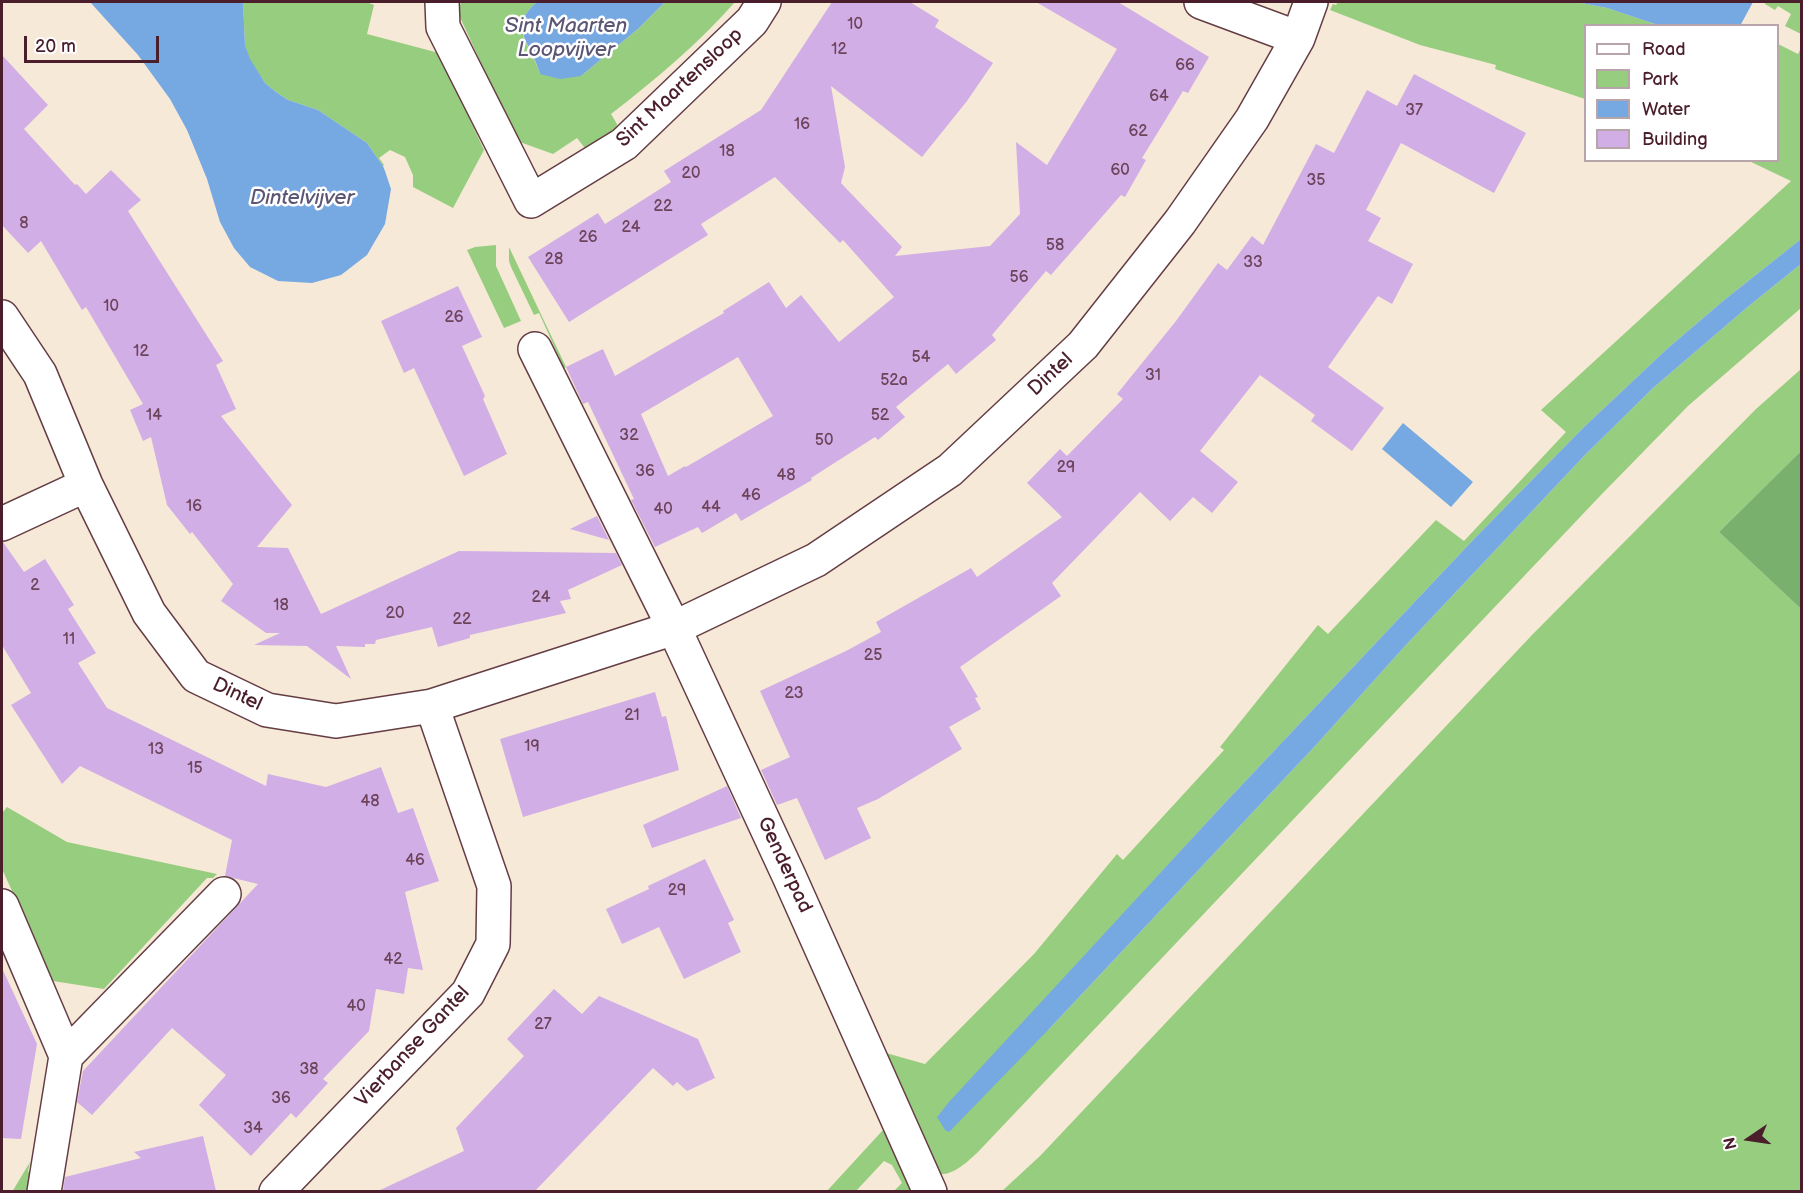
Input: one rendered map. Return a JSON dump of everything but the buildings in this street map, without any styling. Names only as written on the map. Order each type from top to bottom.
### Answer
[{"type":"street","name":"Sint Maartensloop","points":[[442,2],[443,27],[531,201],[624,144],[752,21],[764,2]]},
{"type":"street","points":[[1201,2],[1298,38]]},
{"type":"street","name":"Dintel","points":[[2,317],[40,374],[86,485],[149,613],[196,675],[267,710],[336,721],[432,706],[674,628],[816,560],[951,470],[1083,345],[1180,222],[1252,119],[1298,38],[1311,2]]},
{"type":"street","points":[[534,349],[674,628]]},
{"type":"street","points":[[2,524],[86,485]]},
{"type":"street","name":"Genderpad","points":[[674,628],[789,876],[930,1191]]},
{"type":"street","name":"Vierbanse Gantel","points":[[276,1191],[468,993],[493,944],[494,886],[432,706]]},
{"type":"street","points":[[66,1056],[224,894]]},
{"type":"street","points":[[2,906],[66,1056],[44,1191]]},
{"type":"green space","points":[[243,2],[369,2],[374,5],[367,34],[439,53],[484,150],[453,208],[413,187],[413,175],[405,157],[390,150],[379,158],[383,166],[367,143],[318,110],[288,100],[265,83],[249,59],[245,45]]},
{"type":"green space","points":[[461,2],[537,2],[523,20],[522,29],[540,74],[581,76],[639,28],[665,2],[735,2],[676,61],[611,114],[617,124],[616,129],[589,148],[584,147],[577,138],[553,154],[517,141],[458,13]]},
{"type":"green space","points":[[1338,2],[1576,2],[1607,8],[1655,24],[1584,24],[1584,99],[1495,69],[1496,65],[1420,45],[1330,10],[1333,4],[1336,5]]},
{"type":"green space","points":[[1765,2],[1801,2],[1801,34],[1785,26],[1791,14],[1778,6],[1775,10]]},
{"type":"green space","points":[[1779,44],[1798,54],[1801,48],[1801,239],[1668,348],[1585,426],[1474,539],[1221,807],[937,1117],[1050,1028],[1584,456],[1653,388],[1801,264],[1801,308],[1688,406],[1600,496],[977,1153],[954,1171],[938,1174],[918,1124],[806,883],[886,1053],[925,1064],[1034,954],[1117,854],[1123,860],[1224,750],[1220,747],[1318,625],[1328,634],[1436,520],[1464,541],[1566,432],[1541,410],[1791,181],[1751,162],[1779,162]]},
{"type":"green space","points":[[496,245],[496,266],[521,321],[504,328],[467,250]]},
{"type":"green space","points":[[509,247],[566,367],[564,368],[539,313],[534,315],[511,267]]},
{"type":"green space","points":[[1801,369],[1801,451],[1719,532],[1801,609],[1801,1191],[1001,1192],[1040,1156],[1532,635],[1756,409]]},
{"type":"green space","points":[[1801,451],[1801,609],[1719,532]]},
{"type":"green space","points":[[7,807],[67,842],[217,874],[213,878],[207,878],[104,989],[53,981],[2,869],[2,813]]},
{"type":"green space","points":[[887,1124],[914,1191],[894,1191],[902,1183],[892,1165],[884,1161],[856,1191],[826,1192],[883,1130]]},
{"type":"green space","points":[[30,1162],[28,1171],[33,1177],[31,1191],[12,1192]]},
{"type":"water","name":"Dintelvijver","points":[[90,2],[243,2],[245,45],[250,59],[265,83],[288,100],[318,110],[367,143],[383,166],[391,189],[385,224],[367,255],[341,275],[312,283],[278,281],[250,267],[234,248],[220,222],[207,179],[187,130],[170,99],[138,55]]},
{"type":"water","name":"Sint Maarten Loopvijver","points":[[537,2],[665,2],[639,28],[581,76],[560,79],[540,74],[524,37],[523,20]]},
{"type":"water","points":[[1576,2],[1753,2],[1741,24],[1655,24],[1607,8]]},
{"type":"water","points":[[1801,239],[1801,264],[1653,388],[1584,456],[1050,1028],[949,1132],[945,1130],[937,1117],[949,1102],[1221,807],[1474,539],[1585,426],[1668,348]]},
{"type":"water","points":[[1403,423],[1473,482],[1451,507],[1382,449]]}]
